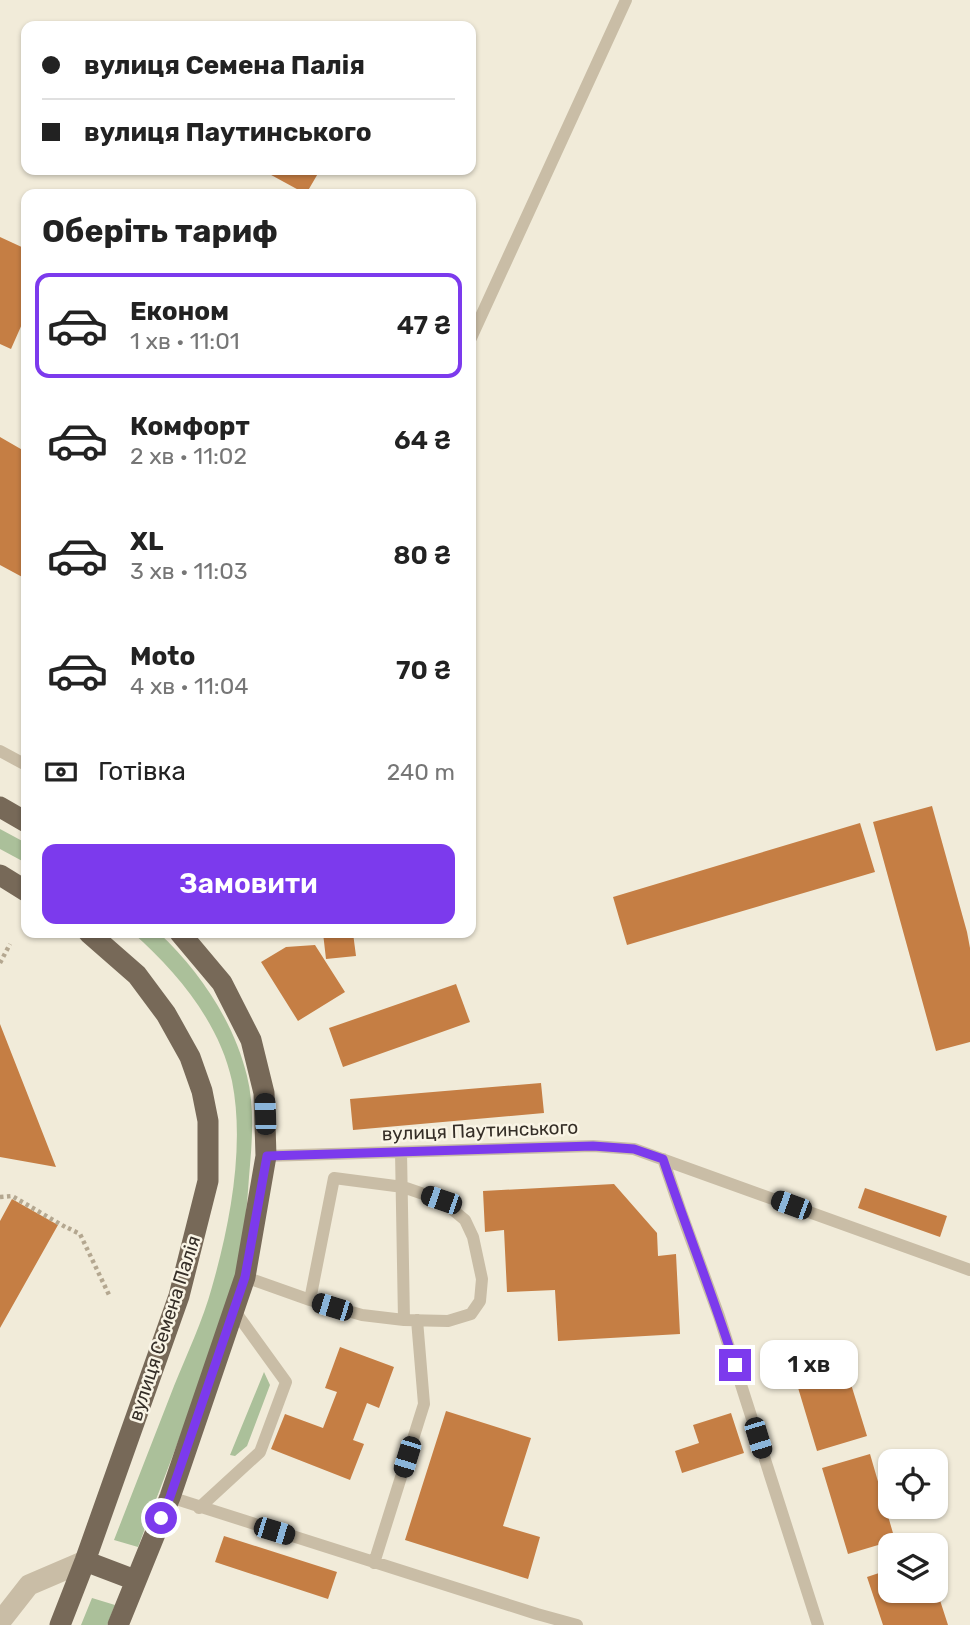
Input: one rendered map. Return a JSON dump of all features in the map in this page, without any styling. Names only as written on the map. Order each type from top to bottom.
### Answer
[{"type":"main road","points":[[0,807],[21,819]]},
{"type":"main road","points":[[0,875],[21,888]]},
{"type":"main road","name":"вулиця Семена Палія","points":[[60,1625],[178,1296],[208,1181],[208,1121],[202,1091],[190,1058],[166,1014],[136,975],[95,938]]},
{"type":"main road","points":[[118,1625],[170,1497],[245,1277],[267,1156],[264,1093],[251,1040],[222,983],[184,938]]},
{"type":"main road","points":[[85,1561],[135,1580]]},
{"type":"street","points":[[0,1622],[29,1586],[85,1561]]},
{"type":"lane","points":[[476,327],[626,0]]},
{"type":"lane","points":[[0,751],[21,762]]},
{"type":"lane","name":"вулиця Паутинського","points":[[267,1156],[593,1146],[634,1149],[970,1269]]},
{"type":"lane","points":[[374,1563],[424,1404],[411,1320],[401,1152]]},
{"type":"lane","points":[[663,1159],[719,1316],[818,1625]]},
{"type":"lane","points":[[245,1277],[310,1300],[362,1315],[448,1321],[471,1314],[480,1301],[482,1279],[473,1237],[465,1220],[441,1200],[403,1187],[334,1178],[310,1300]]},
{"type":"lane","points":[[199,1508],[260,1452],[286,1382],[234,1310]]},
{"type":"lane","points":[[170,1497],[553,1622],[578,1625]]},
{"type":"path","points":[[0,962],[10,944]]},
{"type":"path","points":[[0,1197],[12,1196],[80,1234],[110,1297]]},
{"type":"green space","points":[[0,829],[21,840],[21,860],[0,849]]},
{"type":"green space","points":[[138,938],[164,938],[201,980],[224,1017],[247,1076],[252,1126],[244,1230],[234,1280],[210,1357],[138,1547],[114,1540],[199,1324],[219,1263],[234,1185],[237,1132],[232,1081],[217,1038],[180,981]]},
{"type":"green space","points":[[264,1372],[270,1385],[247,1446],[235,1456],[230,1455]]},
{"type":"green space","points":[[92,1598],[115,1605],[107,1625],[81,1625]]},
{"type":"building","points":[[271,175],[317,175],[309,189],[297,189]]},
{"type":"building","points":[[0,237],[21,247],[21,326],[11,349],[0,344]]},
{"type":"building","points":[[0,437],[21,449],[21,576],[0,565]]},
{"type":"building","points":[[932,806],[970,948],[970,1042],[936,1051],[873,822]]},
{"type":"building","points":[[860,823],[875,872],[627,945],[613,897]]},
{"type":"building","points":[[324,938],[354,938],[356,956],[326,959]]},
{"type":"building","points":[[315,945],[345,992],[298,1021],[261,962],[286,947]]},
{"type":"building","points":[[456,984],[470,1022],[343,1067],[329,1028]]},
{"type":"building","points":[[0,1024],[56,1167],[0,1157]]},
{"type":"building","points":[[541,1083],[544,1113],[353,1130],[350,1099]]},
{"type":"building","points":[[614,1184],[657,1233],[658,1256],[676,1254],[680,1334],[558,1341],[555,1290],[507,1292],[504,1230],[485,1232],[483,1191]]},
{"type":"building","points":[[865,1188],[947,1216],[940,1237],[858,1208]]},
{"type":"building","points":[[12,1199],[58,1225],[0,1328],[0,1221]]},
{"type":"building","points":[[340,1347],[394,1367],[379,1408],[367,1403],[353,1440],[364,1444],[350,1480],[271,1449],[285,1414],[323,1428],[337,1392],[325,1388]]},
{"type":"building","points":[[830,1349],[832,1358],[842,1355],[867,1436],[817,1451],[790,1361]]},
{"type":"building","points":[[446,1411],[531,1438],[503,1526],[540,1537],[528,1579],[405,1540]]},
{"type":"building","points":[[731,1413],[744,1453],[682,1473],[675,1451],[699,1443],[693,1425]]},
{"type":"building","points":[[870,1454],[878,1482],[878,1519],[889,1519],[893,1533],[878,1533],[878,1545],[848,1554],[822,1468]]},
{"type":"building","points":[[224,1536],[337,1572],[328,1599],[215,1562]]},
{"type":"building","points":[[878,1573],[878,1603],[941,1603],[948,1625],[883,1625],[867,1577]]},
{"type":"route","points":[[161,1518],[245,1277],[267,1156],[593,1146],[634,1149],[663,1159],[735,1365]]}]
